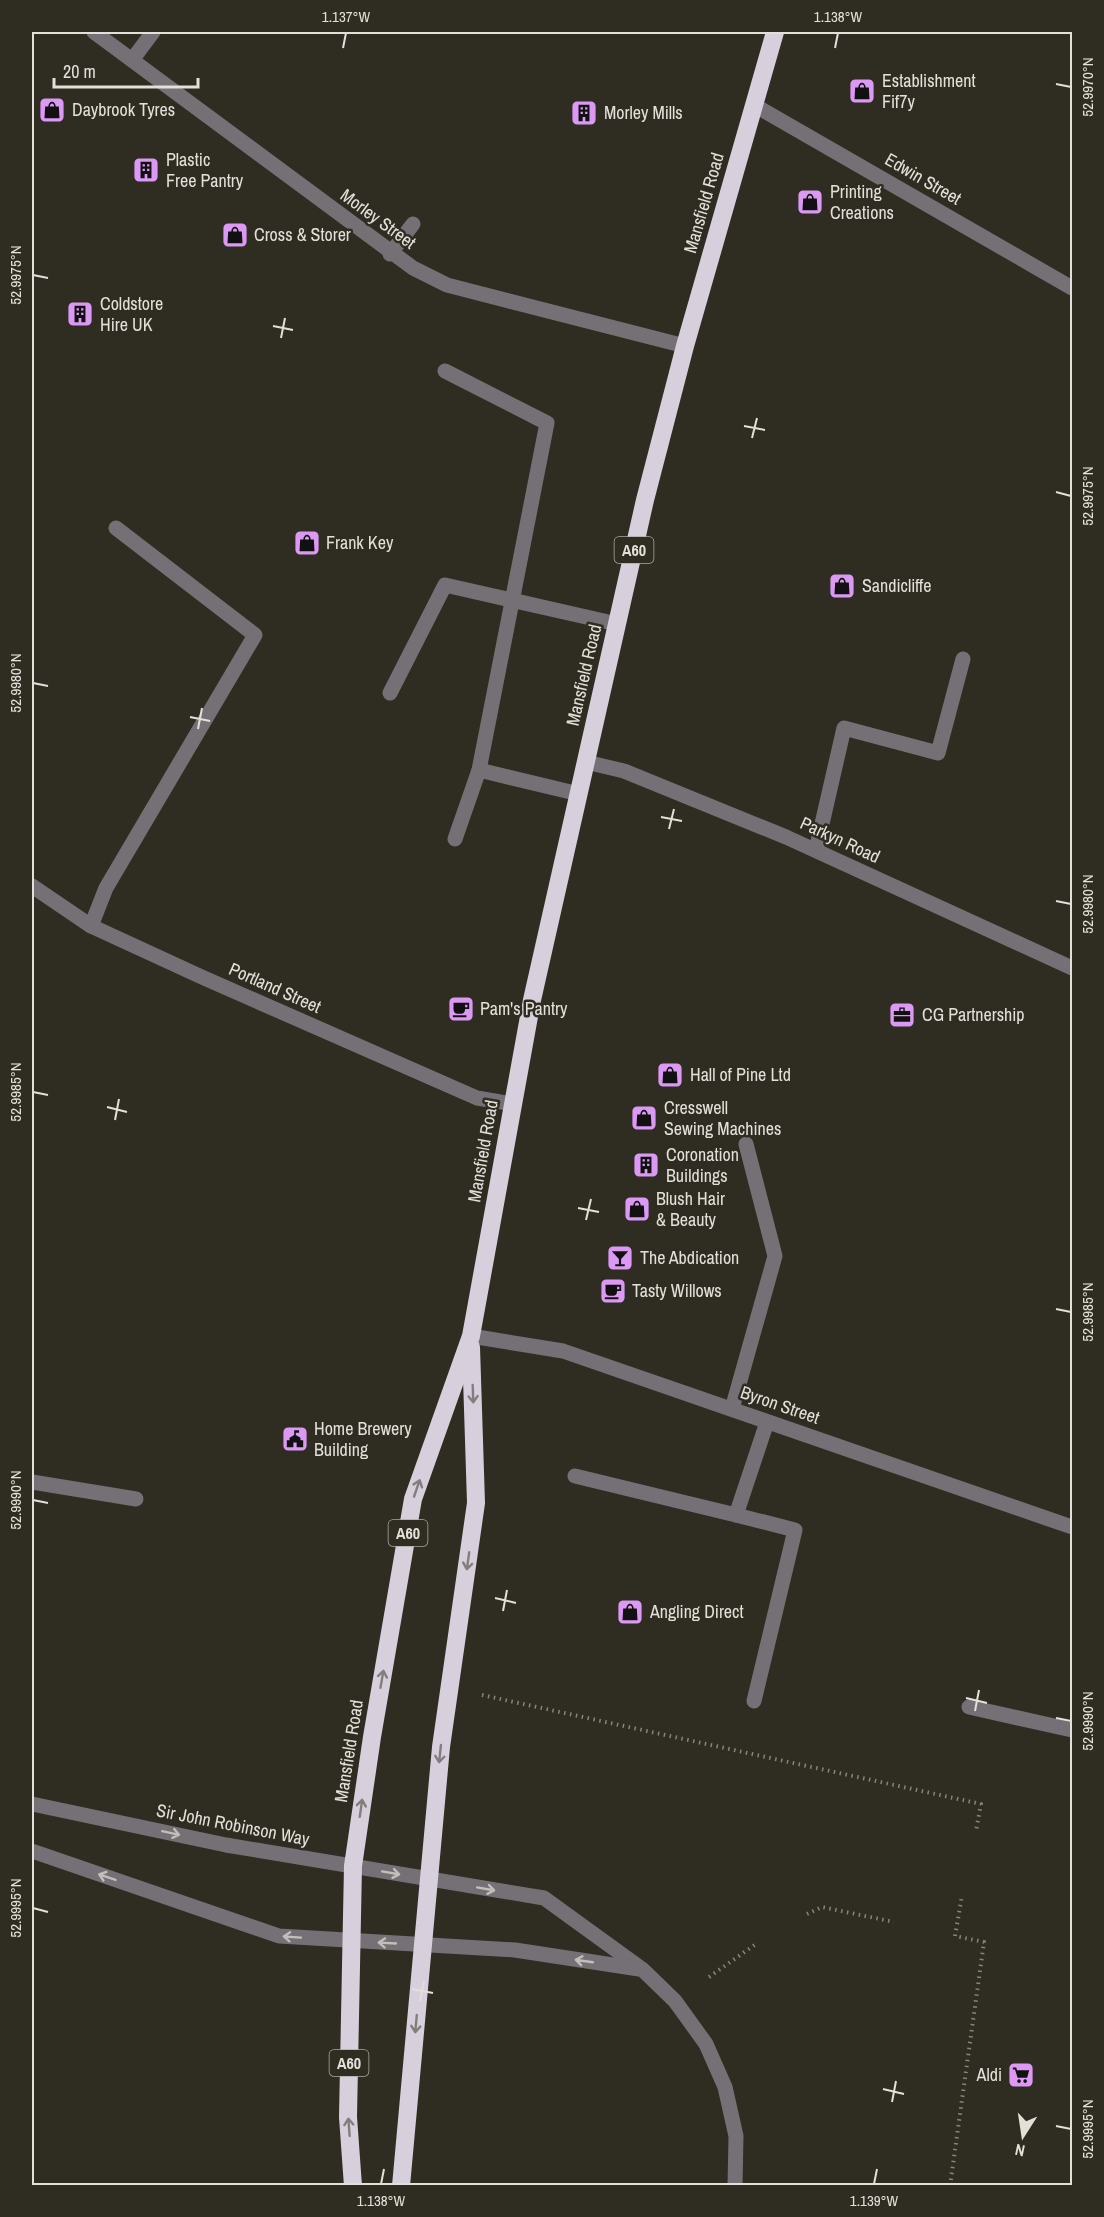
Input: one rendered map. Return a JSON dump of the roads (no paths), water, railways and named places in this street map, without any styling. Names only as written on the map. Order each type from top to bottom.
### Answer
[{"type":"highway","name":"Mansfield Road","points":[[353,2186],[348,2117],[353,1866],[372,1737],[413,1499],[471,1336],[532,1000],[645,500],[685,346],[775,32]]},
{"type":"highway","name":"Mansfield Road","points":[[400,2186],[441,1747],[476,1503],[471,1336]]},
{"type":"street","name":"Morley Street","points":[[94,32],[390,254],[447,285],[685,346]]},
{"type":"street","points":[[132,60],[153,32]]},
{"type":"street","name":"Edwin Street","points":[[754,105],[1072,288]]},
{"type":"street","points":[[390,254],[412,224]]},
{"type":"street","points":[[445,371],[547,423],[479,770],[455,839]]},
{"type":"street","points":[[91,926],[106,888],[255,635],[116,528]]},
{"type":"street","points":[[390,693],[445,585],[617,624]]},
{"type":"street","points":[[816,850],[844,728],[938,753],[963,660]]},
{"type":"street","name":"Parkyn Road","points":[[586,762],[624,771],[816,850],[1072,968]]},
{"type":"street","points":[[479,770],[579,794]]},
{"type":"street","name":"Portland Street","points":[[32,886],[91,926],[204,978],[477,1098],[513,1104]]},
{"type":"street","points":[[732,1409],[775,1256],[746,1144]]},
{"type":"street","name":"Byron Street","points":[[471,1336],[563,1351],[1072,1527]]},
{"type":"street","points":[[736,1515],[768,1422]]},
{"type":"street","points":[[574,1476],[795,1530],[754,1701]]},
{"type":"street","points":[[32,1482],[136,1499]]},
{"type":"street","points":[[969,1707],[1072,1730]]},
{"type":"street","name":"Sir John Robinson Way","points":[[32,1804],[226,1845],[544,1898],[642,1969],[675,2001],[706,2044],[720,2076],[736,2136],[735,2186]]},
{"type":"street","points":[[32,1851],[279,1936],[515,1950],[642,1969]]},
{"type":"place","name":"Establishment Fif7y","points":[[862,91]]},
{"type":"place","name":"Daybrook Tyres","points":[[52,110]]},
{"type":"place","name":"Morley Mills","points":[[584,113]]},
{"type":"place","name":"Plastic Free Pantry","points":[[146,170]]},
{"type":"place","name":"Printing Creations","points":[[810,202]]},
{"type":"place","name":"Cross & Storer","points":[[235,235]]},
{"type":"place","name":"Coldstore Hire UK","points":[[80,314]]},
{"type":"place","name":"Frank Key","points":[[307,543]]},
{"type":"place","name":"Sandicliffe","points":[[842,586]]},
{"type":"place","name":"Pam's Pantry","points":[[461,1009]]},
{"type":"place","name":"CG Partnership","points":[[902,1015]]},
{"type":"place","name":"Hall of Pine Ltd","points":[[670,1075]]},
{"type":"place","name":"Cresswell Sewing Machines","points":[[644,1118]]},
{"type":"place","name":"Coronation Buildings","points":[[646,1165]]},
{"type":"place","name":"Blush Hair & Beauty","points":[[637,1209]]},
{"type":"place","name":"The Abdication","points":[[620,1258]]},
{"type":"place","name":"Tasty Willows","points":[[613,1291]]},
{"type":"place","name":"Home Brewery Building","points":[[295,1439]]},
{"type":"place","name":"Angling Direct","points":[[630,1612]]},
{"type":"place","name":"Aldi","points":[[1021,2075]]}]
